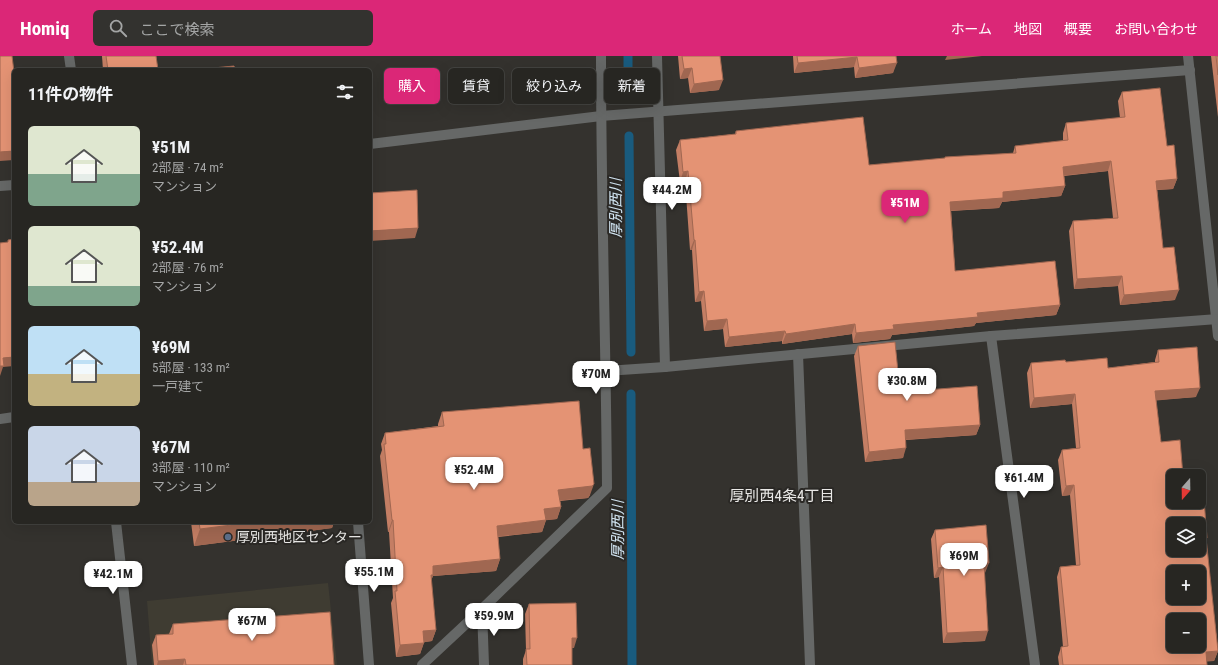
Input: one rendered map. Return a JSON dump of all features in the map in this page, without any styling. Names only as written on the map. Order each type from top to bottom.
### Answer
[{"type":"street","points":[[69,56],[71,68]]},
{"type":"street","points":[[422,665],[607,488],[601,56]]},
{"type":"street","points":[[657,56],[665,367]]},
{"type":"street","points":[[1188,56],[1218,336]]},
{"type":"street","points":[[372,144],[601,116],[1190,70]]},
{"type":"street","points":[[0,186],[12,185]]},
{"type":"street","points":[[606,371],[665,367],[991,336],[1217,319]]},
{"type":"street","points":[[991,336],[1035,665]]},
{"type":"street","points":[[798,354],[810,665]]},
{"type":"street","points":[[0,419],[12,417]]},
{"type":"street","points":[[116,524],[132,665]]},
{"type":"street","points":[[358,524],[369,665]]},
{"type":"street","points":[[482,609],[484,665]]},
{"type":"shaded area","points":[[328,583],[337,665],[152,665],[147,601]]},
{"type":"building","points":[[0,56],[12,56],[14,68],[12,68],[12,151],[0,152]]},
{"type":"building","points":[[106,56],[156,56],[158,68],[108,68]]},
{"type":"building","points":[[682,56],[720,56],[723,80],[694,84],[692,68],[684,69]]},
{"type":"building","points":[[797,56],[896,56],[897,63],[859,68],[857,57],[798,63]]},
{"type":"building","points":[[1216,56],[1218,56],[1218,75]]},
{"type":"building","points":[[234,66],[234,68],[213,68]]},
{"type":"building","points":[[1160,88],[1167,146],[1174,145],[1177,179],[1156,181],[1163,248],[1174,247],[1179,290],[1124,295],[1122,276],[1077,279],[1073,221],[1118,218],[1111,161],[1063,167],[1065,186],[1003,192],[1003,198],[950,202],[955,271],[1055,261],[1060,305],[977,313],[978,317],[893,325],[894,329],[856,333],[855,324],[786,334],[785,331],[729,337],[727,319],[707,321],[704,291],[699,292],[688,171],[683,172],[680,140],[736,134],[736,131],[863,117],[869,165],[945,157],[1016,153],[1015,146],[1068,140],[1066,123],[1125,117],[1122,92]]},
{"type":"building","points":[[417,190],[418,228],[372,231],[372,193]]},
{"type":"building","points":[[12,239],[12,357],[3,358],[4,366],[0,366],[0,243],[8,242],[8,240]]},
{"type":"building","points":[[895,342],[900,392],[977,386],[980,425],[905,430],[906,448],[869,452],[858,346]]},
{"type":"building","points":[[1197,347],[1200,388],[1155,391],[1161,442],[1180,440],[1182,469],[1166,469],[1166,509],[1205,509],[1205,517],[1166,517],[1166,557],[1206,557],[1206,538],[1218,651],[1206,652],[1207,665],[1063,665],[1061,647],[1068,646],[1060,567],[1080,565],[1074,485],[1066,486],[1062,450],[1080,448],[1075,394],[1034,398],[1031,363],[1065,360],[1066,362],[1107,358],[1108,368],[1159,362],[1158,350]]},
{"type":"building","points":[[579,401],[583,449],[590,448],[594,484],[592,486],[558,490],[561,507],[544,509],[546,520],[497,526],[500,559],[433,566],[433,575],[431,575],[436,630],[423,631],[424,643],[400,645],[395,591],[397,591],[393,520],[384,444],[386,444],[385,433],[444,426],[442,412]]},
{"type":"building","points":[[199,524],[239,524],[200,529]]},
{"type":"building","points":[[986,525],[989,563],[984,564],[988,631],[947,633],[943,567],[938,568],[935,530]]},
{"type":"building","points":[[576,603],[577,638],[572,638],[572,665],[527,665],[526,649],[530,649],[529,604]]},
{"type":"building","points":[[330,612],[334,665],[186,665],[185,659],[158,661],[156,635],[173,634],[173,624]]},
{"type":"waterway","name":"厚別西川","points":[[628,56],[628,68]]},
{"type":"waterway","name":"厚別西川","points":[[629,136],[631,352]]},
{"type":"waterway","name":"厚別西川","points":[[631,394],[632,665]]},
{"type":"place","name":"厚別西地区センター","points":[[228,537]]},
{"type":"district","name":"厚別西4条4丁目","points":[[782,496]]}]
